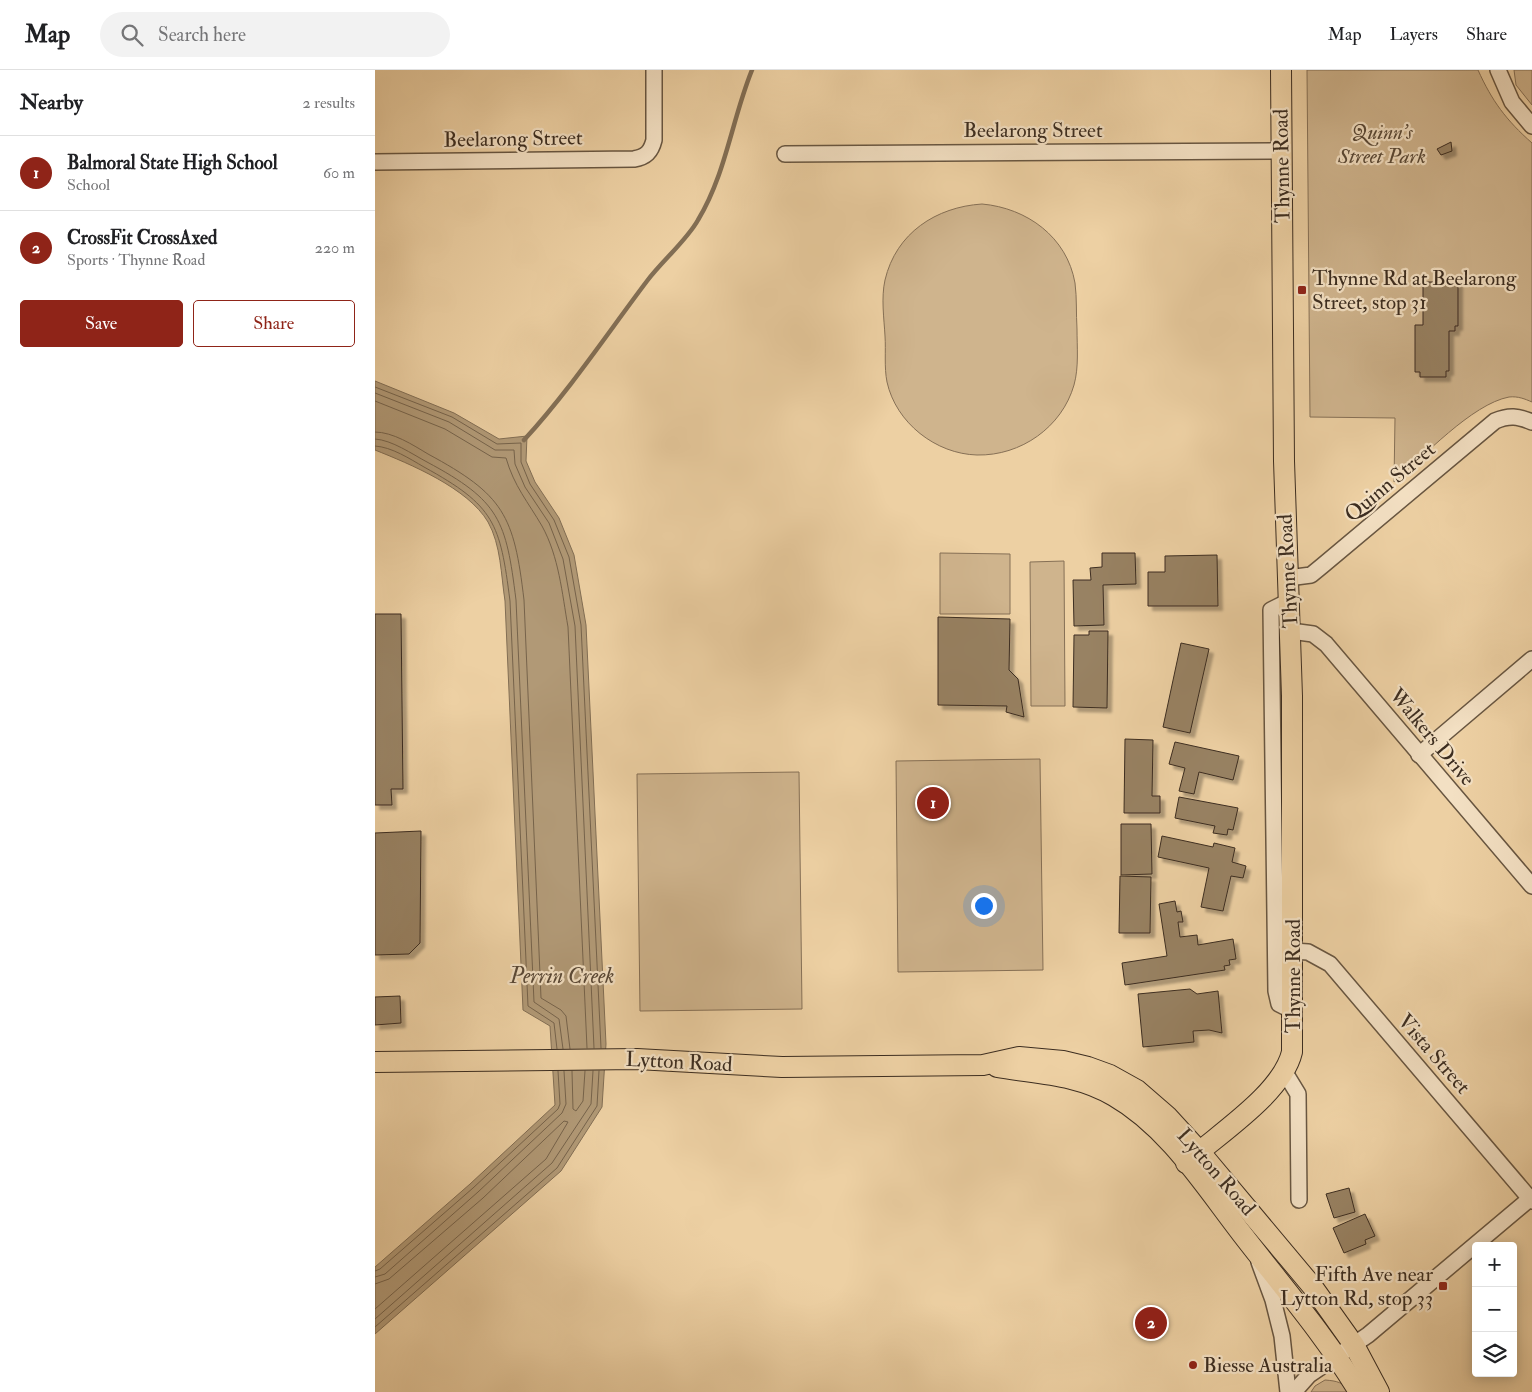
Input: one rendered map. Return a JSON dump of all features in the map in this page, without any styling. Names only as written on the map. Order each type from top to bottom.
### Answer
[{"type":"main road","name":"Thynne Road","points":[[1193,1157],[1266,1095],[1284,1071],[1292,1052],[1291,631],[1284,461],[1281,70]]},
{"type":"main road","name":"Lytton Road","points":[[375,1062],[619,1059],[782,1067],[983,1065],[1056,1074],[1075,1079],[1113,1095],[1193,1157],[1312,1286],[1354,1344],[1379,1392]]},
{"type":"main road","name":"Lytton Road","points":[[1193,1157],[1255,1250],[1338,1357],[1359,1392]]},
{"type":"street","name":"Beelarong Street","points":[[375,162],[634,159],[644,157],[649,153],[654,140],[654,70]]},
{"type":"street","points":[[1500,77],[1512,102],[1532,126]]},
{"type":"street","name":"Beelarong Street","points":[[785,154],[1282,150]]},
{"type":"street","name":"Quinn Street","points":[[1288,578],[1311,574],[1322,566],[1495,421],[1517,416],[1532,422]]},
{"type":"street","points":[[1289,601],[1271,610],[1276,991],[1279,1004],[1293,1011]]},
{"type":"street","name":"Walkers Drive","points":[[1291,631],[1313,634],[1326,644],[1532,886]]},
{"type":"street","points":[[1419,755],[1532,659]]},
{"type":"street","name":"Vista Street","points":[[1293,952],[1308,952],[1330,964],[1531,1199]]},
{"type":"street","points":[[1284,1071],[1298,1094],[1299,1200]]},
{"type":"street","points":[[1294,1392],[1309,1375],[1338,1357],[1531,1199]]},
{"type":"street","points":[[1255,1250],[1273,1300],[1282,1336],[1288,1392]]},
{"type":"green space","name":"Quinn's Street Park","points":[[1307,70],[1478,70],[1501,110],[1532,143],[1532,402],[1518,397],[1509,397],[1479,410],[1464,420],[1394,482],[1395,418],[1310,417]]},
{"type":"green space","points":[[1514,70],[1532,70],[1532,105],[1516,85]]},
{"type":"green space","points":[[982,204],[999,207],[1029,219],[1054,239],[1063,252],[1071,267],[1075,283],[1077,371],[1068,400],[1050,426],[1024,444],[1009,450],[977,455],[947,449],[933,442],[909,423],[899,411],[892,397],[886,376],[883,301],[885,280],[890,263],[908,236],[934,217],[965,206]]},
{"type":"green space","points":[[940,553],[1010,554],[1010,614],[940,614]]},
{"type":"green space","points":[[1064,561],[1065,706],[1031,706],[1030,562]]},
{"type":"green space","points":[[1040,759],[1043,970],[898,972],[896,761]]},
{"type":"green space","points":[[799,772],[802,1009],[640,1011],[637,774]]},
{"type":"green space","points":[[1325,1380],[1339,1383],[1350,1392],[1311,1392],[1315,1386]]},
{"type":"water","name":"Perrin Creek","points":[[375,381],[454,413],[499,439],[527,436],[526,461],[535,482],[559,518],[574,555],[586,625],[606,1044],[602,1107],[561,1171],[375,1334],[375,1267],[470,1184],[555,1105],[550,1026],[523,1010],[505,601],[496,540],[488,522],[467,498],[437,478],[375,450]]},
{"type":"building","points":[[1451,142],[1452,151],[1441,155],[1437,149]]},
{"type":"building","points":[[1423,282],[1458,282],[1458,326],[1455,326],[1455,331],[1449,331],[1449,371],[1446,371],[1446,377],[1420,377],[1420,372],[1415,372],[1415,325],[1423,325]]},
{"type":"building","points":[[1102,553],[1135,553],[1136,584],[1103,585],[1104,625],[1074,626],[1073,580],[1091,580],[1090,568],[1102,567]]},
{"type":"building","points":[[1217,555],[1218,606],[1148,606],[1148,572],[1165,572],[1165,556]]},
{"type":"building","points":[[375,614],[401,614],[403,789],[391,789],[392,805],[375,805]]},
{"type":"building","points":[[938,617],[1010,619],[1009,670],[1018,679],[1024,717],[1006,712],[1007,706],[938,705]]},
{"type":"building","points":[[1089,631],[1108,631],[1107,708],[1073,707],[1074,635],[1089,635]]},
{"type":"building","points":[[1181,643],[1209,649],[1190,733],[1163,727]]},
{"type":"building","points":[[1125,739],[1153,740],[1152,796],[1160,796],[1160,813],[1124,813]]},
{"type":"building","points":[[1175,742],[1239,756],[1233,780],[1199,772],[1194,794],[1179,791],[1185,768],[1169,764]]},
{"type":"building","points":[[1179,797],[1238,808],[1233,830],[1228,829],[1227,835],[1213,833],[1215,826],[1175,818]]},
{"type":"building","points":[[1121,824],[1151,824],[1152,874],[1121,875]]},
{"type":"building","points":[[421,831],[420,943],[409,954],[375,955],[375,833]]},
{"type":"building","points":[[1162,836],[1213,847],[1214,843],[1235,848],[1232,862],[1246,866],[1243,878],[1231,876],[1223,911],[1201,907],[1209,868],[1158,857]]},
{"type":"building","points":[[1120,876],[1151,877],[1150,933],[1119,933]]},
{"type":"building","points":[[1175,901],[1177,912],[1181,911],[1183,922],[1178,922],[1180,937],[1197,935],[1198,945],[1233,939],[1236,959],[1229,960],[1230,965],[1224,966],[1225,970],[1125,985],[1122,963],[1167,956],[1159,904]]},
{"type":"building","points":[[1190,989],[1197,994],[1218,991],[1222,1033],[1209,1030],[1193,1031],[1194,1042],[1143,1047],[1138,994]]},
{"type":"building","points":[[400,996],[401,1023],[375,1025],[375,997]]},
{"type":"building","points":[[1349,1188],[1355,1212],[1334,1218],[1326,1194]]},
{"type":"building","points":[[1365,1214],[1375,1236],[1365,1240],[1366,1244],[1344,1253],[1333,1228]]},
{"type":"waterway","points":[[524,440],[572,382],[647,281],[698,220],[708,202],[722,165],[752,70]]},
{"type":"place","name":"Thynne Rd at Beelarong Street, stop 31","points":[[1302,290]]},
{"type":"place","name":"Balmoral State High School","points":[[933,803]]},
{"type":"place","name":"Fifth Ave near Lytton Rd, stop 33","points":[[1443,1286]]},
{"type":"place","name":"CrossFit CrossAxed","points":[[1151,1323]]},
{"type":"place","name":"Biesse Australia","points":[[1193,1365]]}]
